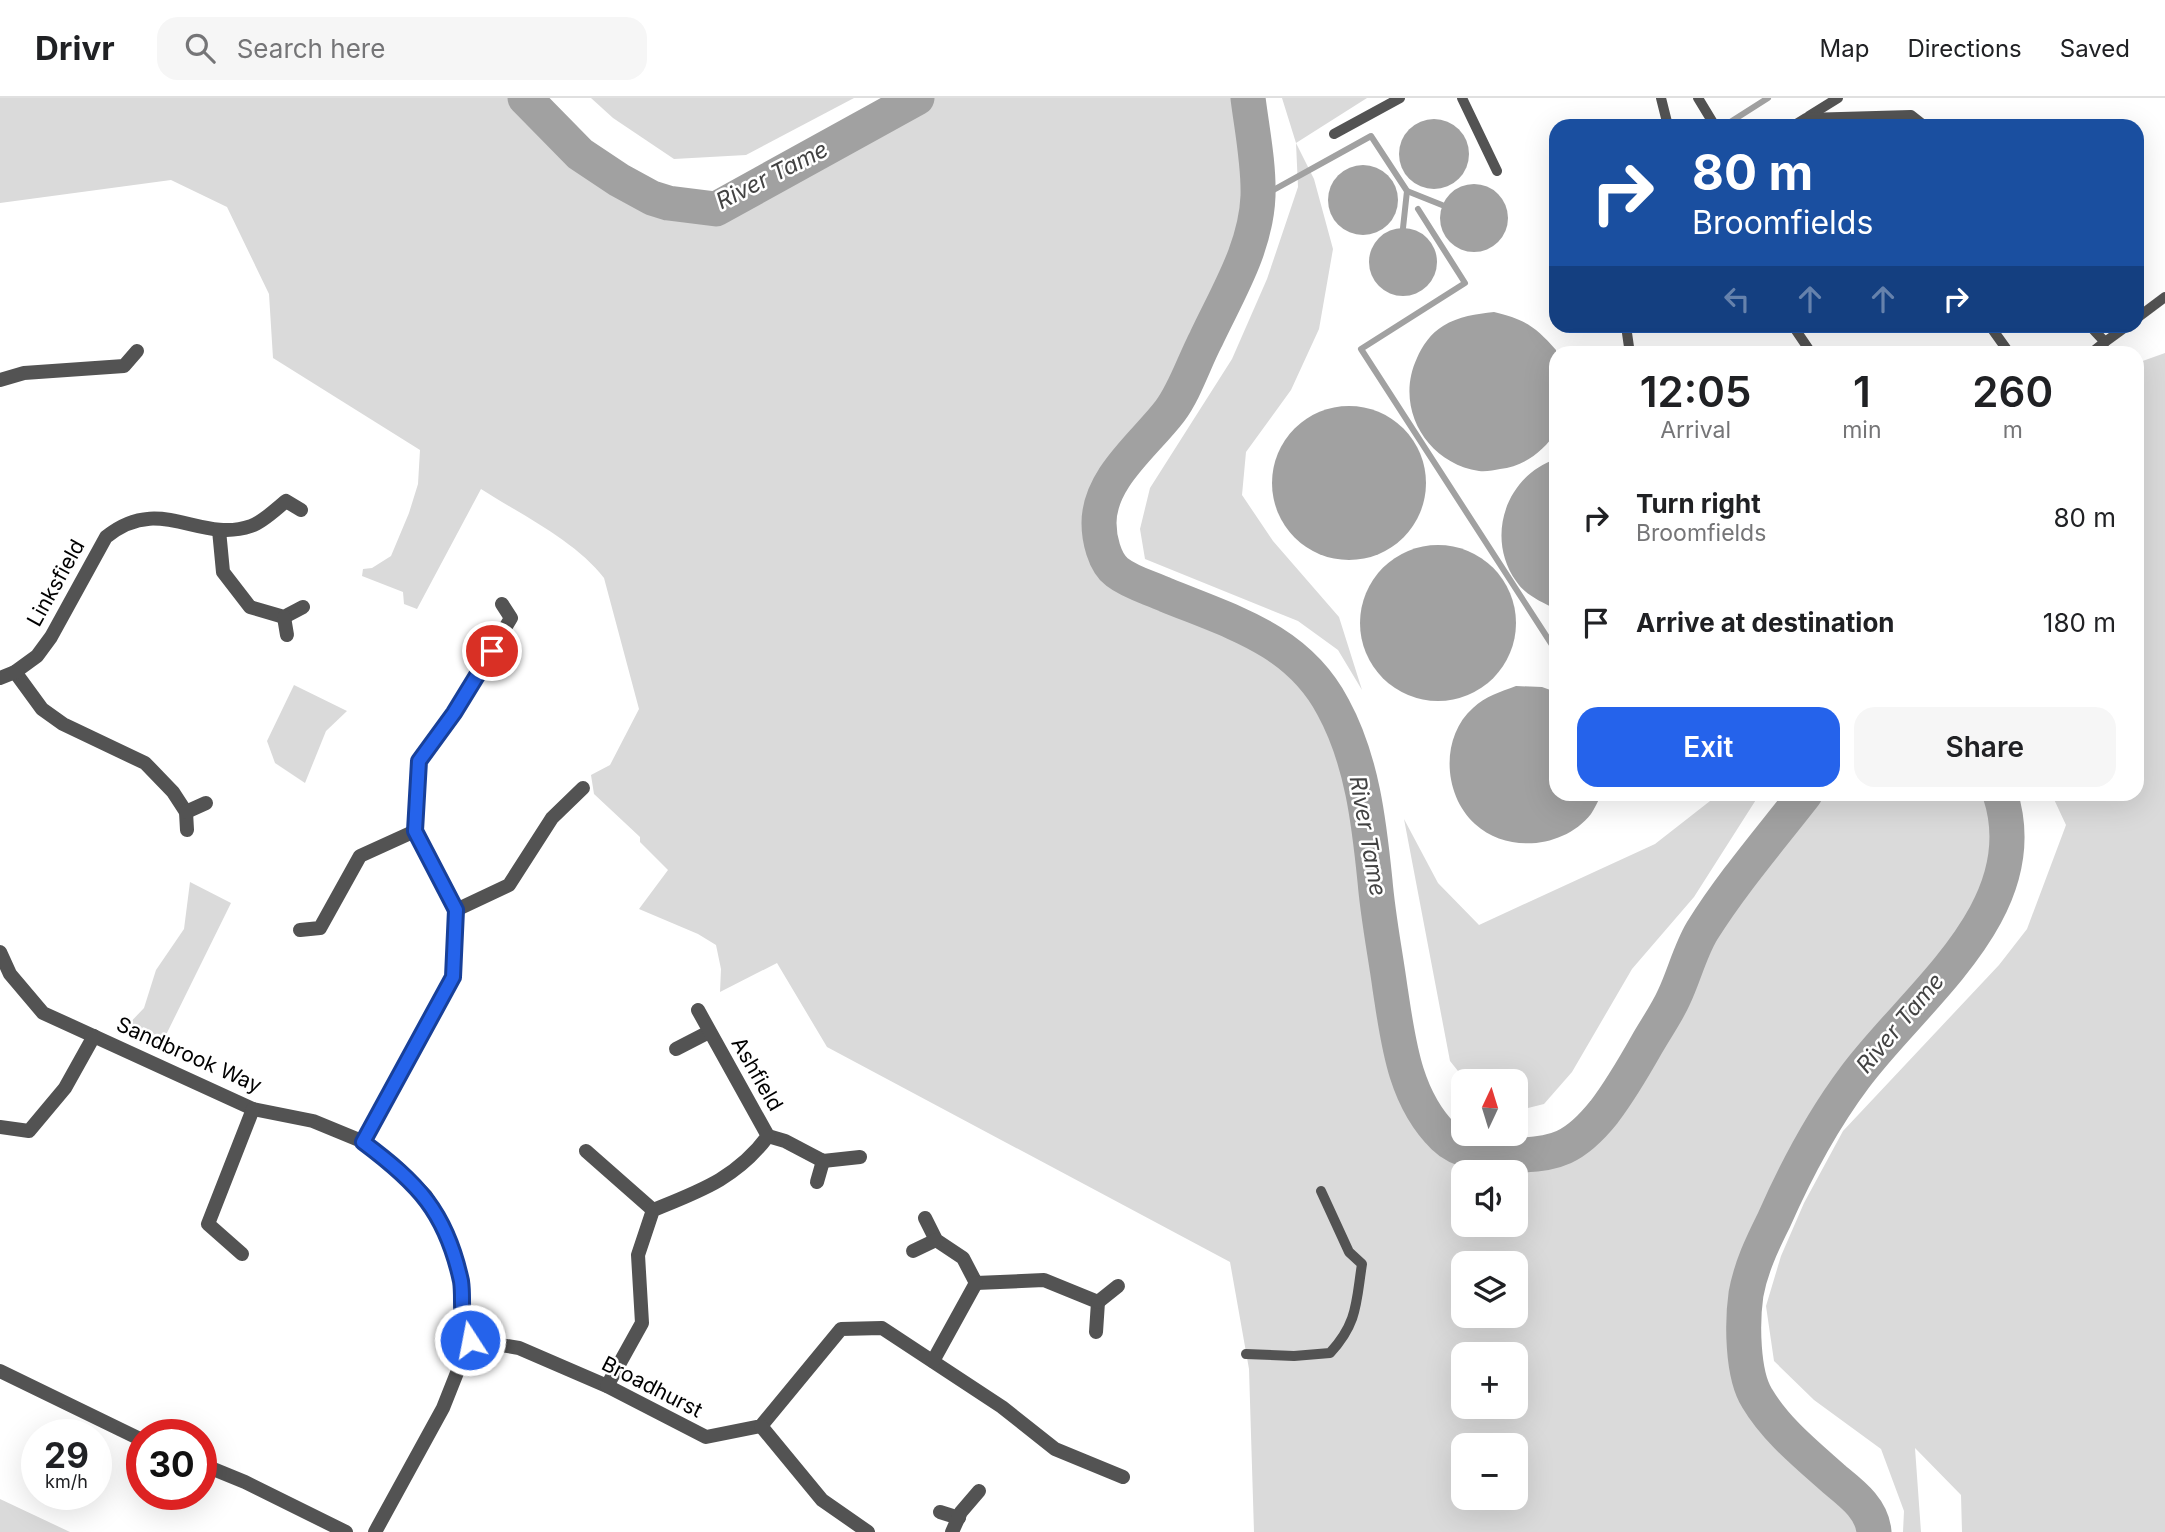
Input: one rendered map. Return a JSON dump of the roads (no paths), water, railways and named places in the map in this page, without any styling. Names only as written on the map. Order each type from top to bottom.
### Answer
[{"type":"street","points":[[0,380],[24,373],[124,366],[137,351]]},
{"type":"street","name":"Linksfield","points":[[0,678],[15,672],[37,656],[51,637],[106,537],[118,527],[131,520],[153,519],[174,520],[219,530],[252,526],[283,496],[301,510]]},
{"type":"street","points":[[219,530],[223,572],[250,607],[284,617],[303,607]]},
{"type":"street","points":[[363,1142],[453,977],[456,910],[415,831],[419,761],[454,713],[511,618],[502,604]]},
{"type":"street","points":[[284,617],[287,635]]},
{"type":"street","points":[[15,672],[42,709],[62,724],[145,763],[173,792],[186,812],[187,830]]},
{"type":"street","points":[[456,910],[509,886],[552,818],[583,788]]},
{"type":"street","points":[[186,812],[206,803]]},
{"type":"street","points":[[300,930],[320,928],[360,856],[415,831]]},
{"type":"street","name":"Sandbrook Way","points":[[1,956],[10,974],[43,1013],[253,1109],[313,1121],[363,1142],[398,1168],[426,1196],[442,1224],[460,1279],[464,1300],[463,1318],[470,1340]]},
{"type":"street","name":"Ashfield","points":[[698,1010],[768,1136],[785,1141],[823,1161]]},
{"type":"street","name":"Ashfield","points":[[676,1049],[709,1032]]},
{"type":"street","points":[[0,1127],[29,1131],[65,1088],[94,1036]]},
{"type":"street","points":[[242,1254],[208,1224],[253,1109]]},
{"type":"street","name":"Ashfield","points":[[653,1210],[714,1185],[749,1160],[768,1136]]},
{"type":"street","points":[[586,1151],[653,1210],[638,1255],[642,1324],[607,1386]]},
{"type":"street","points":[[817,1182],[823,1161],[860,1157]]},
{"type":"street","points":[[925,1218],[936,1240],[963,1258],[976,1283]]},
{"type":"street","points":[[913,1251],[936,1240]]},
{"type":"street","points":[[976,1283],[1044,1280],[1098,1302]]},
{"type":"street","points":[[933,1361],[976,1283]]},
{"type":"street","points":[[1096,1332],[1098,1302],[1118,1286]]},
{"type":"street","points":[[868,1532],[822,1500],[761,1426],[841,1329],[881,1328],[1002,1407],[1055,1449],[1123,1477]]},
{"type":"street","points":[[375,1532],[443,1408],[470,1340]]},
{"type":"street","name":"Broadhurst","points":[[470,1340],[519,1348],[607,1386],[706,1437],[761,1426]]},
{"type":"street","points":[[0,1371],[126,1432]]},
{"type":"street","points":[[217,1471],[346,1532]]},
{"type":"street","points":[[953,1532],[958,1518],[979,1491]]},
{"type":"street","points":[[940,1512],[958,1518]]},
{"type":"lane","points":[[1334,134],[1400,98]]},
{"type":"lane","points":[[1462,98],[1497,171]]},
{"type":"lane","points":[[1661,98],[1666,119]]},
{"type":"lane","points":[[1698,98],[1710,119]]},
{"type":"lane","points":[[1806,118],[1838,98]]},
{"type":"lane","points":[[1868,119],[1911,115],[1916,119]]},
{"type":"lane","points":[[1806,118],[1813,119]]},
{"type":"lane","points":[[2144,313],[2165,297]]},
{"type":"lane","points":[[2097,333],[2105,342]]},
{"type":"lane","points":[[2100,346],[2117,333]]},
{"type":"lane","points":[[1246,1354],[1294,1356],[1331,1353],[1345,1337],[1354,1314],[1362,1264],[1349,1252],[1321,1191]]},
{"type":"waterway","name":"River Tame","points":[[525,98],[580,154],[619,180],[652,198],[668,203],[716,209],[917,98]]},
{"type":"waterway","name":"River Tame","points":[[1248,98],[1258,184],[1252,234],[1231,288],[1175,403],[1125,463],[1107,491],[1099,523],[1101,542],[1112,568],[1123,576],[1239,625],[1282,649],[1318,684],[1333,707],[1351,748],[1363,792],[1400,1048],[1411,1086],[1420,1105],[1444,1137],[1459,1147],[1476,1152],[1527,1155],[1564,1147],[1584,1134],[1616,1096],[1665,1015],[1702,931],[1739,878],[1800,801]]},
{"type":"waterway","points":[[1735,119],[1768,98]]},
{"type":"waterway","points":[[1257,199],[1371,136],[1407,191],[1403,228]]},
{"type":"waterway","points":[[1407,191],[1442,205]]},
{"type":"waterway","points":[[1418,209],[1465,283],[1361,349],[1549,640]]},
{"type":"waterway","name":"River Tame","points":[[1874,1532],[1869,1516],[1860,1502],[1792,1441],[1773,1421],[1757,1398],[1748,1376],[1746,1362],[1746,1294],[1765,1238],[1821,1128],[1855,1077],[1937,982],[1987,913],[2002,875],[2007,836],[2001,801]]}]
